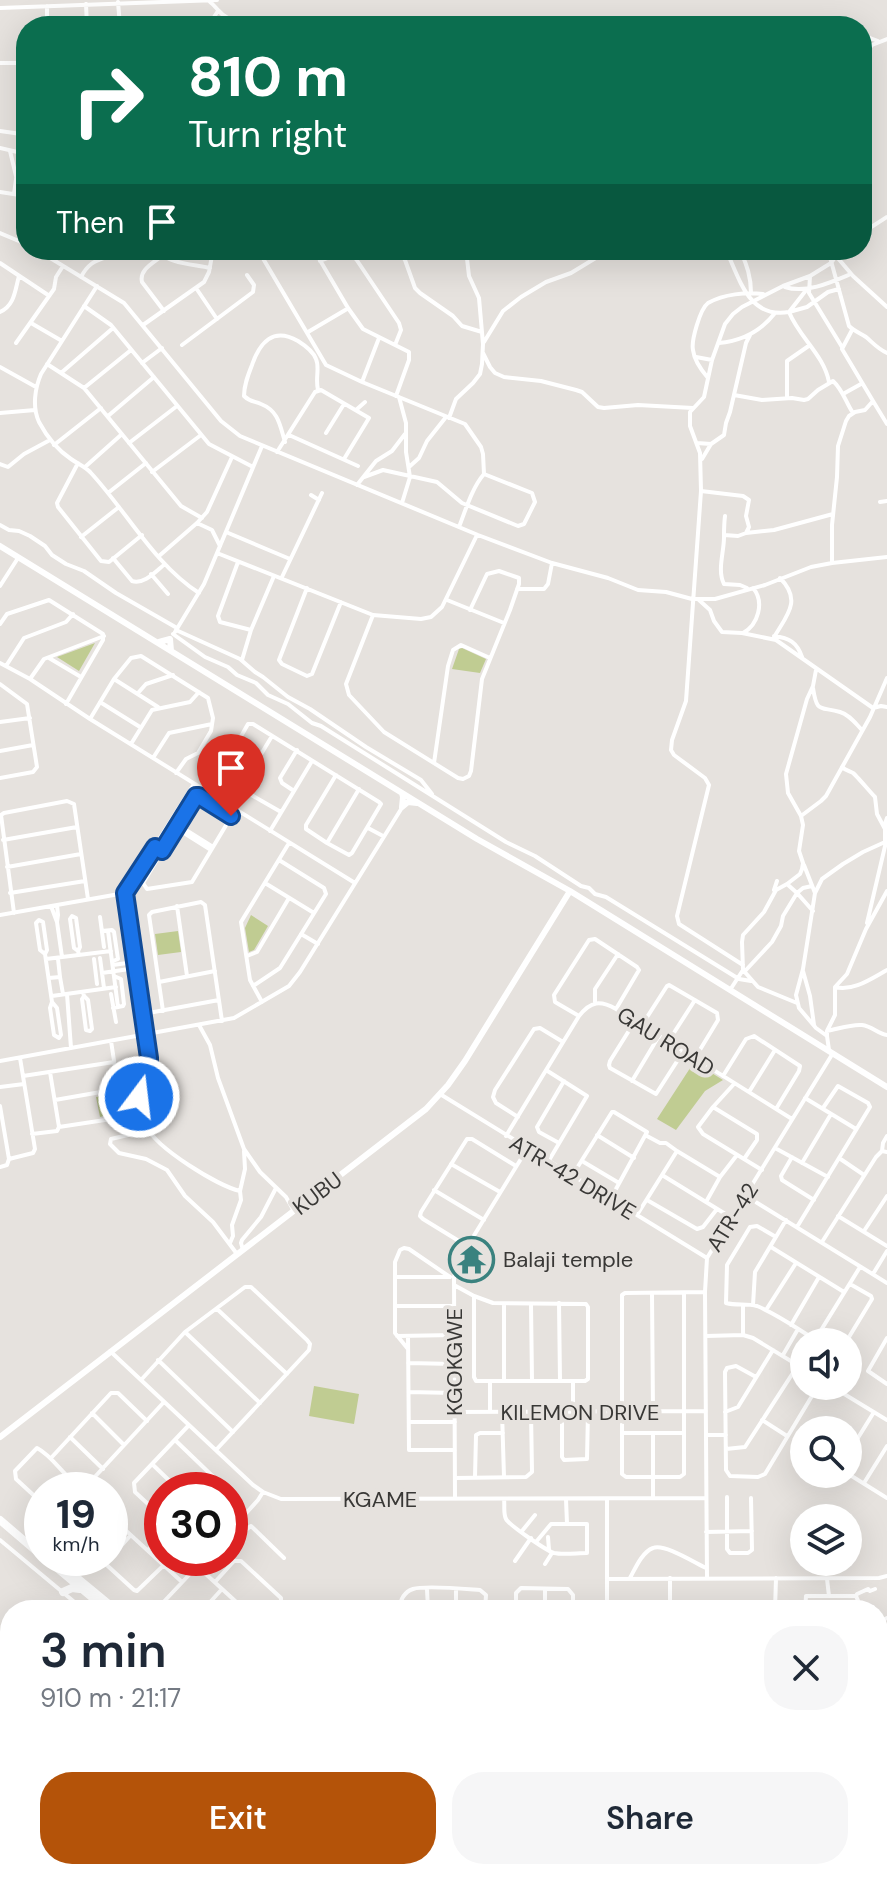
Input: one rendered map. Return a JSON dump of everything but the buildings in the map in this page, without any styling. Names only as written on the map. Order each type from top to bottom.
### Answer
[{"type":"highway","points":[[0,1517],[24,1535]]},
{"type":"highway","points":[[0,1517],[24,1539]]},
{"type":"highway","points":[[64,1576],[64,1591],[77,1588],[87,1594]]},
{"type":"highway","points":[[65,1576],[94,1600]]},
{"type":"highway","points":[[75,1576],[104,1600]]},
{"type":"main road","points":[[0,546],[15,558],[477,839],[562,886],[887,1087]]},
{"type":"main road","points":[[157,643],[174,633]]},
{"type":"main road","points":[[168,650],[174,633]]},
{"type":"main road","points":[[402,807],[405,795]]},
{"type":"main road","points":[[402,807],[410,802],[420,804]]},
{"type":"main road","points":[[562,886],[565,900]]},
{"type":"main road","name":"KUBU","points":[[0,1437],[426,1109],[465,1061],[570,891]]},
{"type":"street","points":[[0,8],[67,2],[217,0]]},
{"type":"street","points":[[208,1],[226,16]]},
{"type":"street","points":[[118,2],[119,16]]},
{"type":"street","points":[[86,4],[87,16]]},
{"type":"street","points":[[47,6],[47,16]]},
{"type":"street","points":[[215,16],[218,11]]},
{"type":"street","points":[[872,39],[880,42]]},
{"type":"street","points":[[872,47],[887,39]]},
{"type":"street","points":[[0,148],[16,152]]},
{"type":"street","points":[[0,192],[14,194],[16,178],[10,151]]},
{"type":"street","points":[[53,260],[124,303],[233,432],[552,563],[608,578],[638,590],[666,592],[699,600],[750,589],[803,569],[887,557]]},
{"type":"street","points":[[81,277],[88,265],[100,260]]},
{"type":"street","points":[[157,260],[141,277],[164,311]]},
{"type":"street","points":[[178,260],[210,268]]},
{"type":"street","points":[[143,325],[208,278],[211,260]]},
{"type":"street","points":[[264,260],[326,365],[467,426],[481,447],[484,474]]},
{"type":"street","points":[[357,260],[399,323],[401,330],[395,345]]},
{"type":"street","points":[[405,260],[415,288],[462,326],[482,332]]},
{"type":"street","points":[[409,467],[419,458],[456,399],[480,374],[483,344],[479,298],[469,276],[467,260]]},
{"type":"street","points":[[483,344],[503,311],[546,282],[571,273],[591,260]]},
{"type":"street","points":[[731,260],[750,296],[766,312],[789,312],[807,307],[828,292],[839,289]]},
{"type":"street","points":[[745,260],[751,281],[750,296],[725,324],[712,360],[704,397],[689,417],[701,461],[701,491],[686,701],[671,750],[705,778],[709,785],[677,921],[743,968],[751,981],[767,992],[797,1003]]},
{"type":"street","points":[[831,260],[852,330],[864,335],[887,353]]},
{"type":"street","points":[[708,379],[693,350],[708,303],[728,296],[766,295],[810,276],[833,260]]},
{"type":"street","points":[[839,260],[887,307]]},
{"type":"street","points":[[320,261],[363,329],[410,354],[397,397],[406,423],[410,477],[402,503]]},
{"type":"street","points":[[0,263],[48,295]]},
{"type":"street","points":[[16,343],[54,287],[63,266]]},
{"type":"street","points":[[783,286],[793,290],[808,289],[833,283],[851,274]]},
{"type":"street","points":[[182,345],[253,292],[254,285],[247,275]]},
{"type":"street","points":[[0,312],[12,302],[19,276]]},
{"type":"street","points":[[789,312],[808,289],[810,276]]},
{"type":"street","points":[[97,286],[47,364],[36,387],[35,410],[54,445],[85,467],[180,581],[199,593]]},
{"type":"street","points":[[196,288],[217,319]]},
{"type":"street","points":[[808,289],[887,424]]},
{"type":"street","points":[[750,296],[766,295]]},
{"type":"street","points":[[84,306],[113,328],[211,447],[253,467]]},
{"type":"street","points":[[308,332],[348,308]]},
{"type":"street","points":[[789,312],[827,371],[829,382]]},
{"type":"street","points":[[718,343],[750,335],[769,322],[775,313]]},
{"type":"street","points":[[31,323],[62,341]]},
{"type":"street","points":[[61,373],[113,328]]},
{"type":"street","points":[[842,347],[852,330]]},
{"type":"street","points":[[277,452],[285,442],[318,390],[317,361],[308,348],[281,335],[260,345],[246,379],[244,396],[277,415],[285,442]]},
{"type":"street","points":[[701,461],[711,444],[724,435],[750,335]]},
{"type":"street","points":[[362,382],[379,338]]},
{"type":"street","points":[[787,398],[787,361],[810,345]]},
{"type":"street","points":[[142,363],[162,348]]},
{"type":"street","points":[[84,388],[131,350]]},
{"type":"street","points":[[483,353],[495,373],[576,390],[598,407],[638,405],[693,408]]},
{"type":"street","points":[[696,357],[712,360]]},
{"type":"street","points":[[47,364],[84,388],[181,506],[202,518]]},
{"type":"street","points":[[0,367],[36,387]]},
{"type":"street","points":[[108,416],[154,377]]},
{"type":"street","points":[[734,395],[762,400],[808,399],[829,382],[835,382],[853,413]]},
{"type":"street","points":[[843,394],[862,383]]},
{"type":"street","points":[[318,390],[369,419],[344,459]]},
{"type":"street","points":[[832,563],[838,446],[846,421],[853,413],[865,410],[873,401]]},
{"type":"street","points":[[356,410],[365,402]]},
{"type":"street","points":[[326,433],[344,404]]},
{"type":"street","points":[[129,443],[177,406]]},
{"type":"street","points":[[677,407],[689,417]]},
{"type":"street","points":[[54,445],[101,408]]},
{"type":"street","points":[[0,413],[35,410]]},
{"type":"street","points":[[357,485],[376,461],[392,451],[406,432]]},
{"type":"street","points":[[85,467],[122,434]]},
{"type":"street","points":[[152,472],[201,435]]},
{"type":"street","points":[[289,435],[358,466]]},
{"type":"street","points":[[0,464],[8,467],[50,440]]},
{"type":"street","points":[[697,443],[711,444]]},
{"type":"street","points":[[174,633],[199,593],[262,446]]},
{"type":"street","points":[[159,556],[209,509],[232,457]]},
{"type":"street","points":[[78,463],[57,503],[101,561],[109,562],[142,535]]},
{"type":"street","points":[[108,493],[146,463]]},
{"type":"street","points":[[364,477],[383,470],[440,483],[459,501],[518,526],[524,524],[535,502],[534,495],[484,474]]},
{"type":"street","points":[[459,527],[484,474]]},
{"type":"street","points":[[701,491],[747,497],[749,528],[746,533]]},
{"type":"street","points":[[282,578],[322,493]]},
{"type":"street","points":[[311,495],[319,500]]},
{"type":"street","points":[[880,502],[887,501]]},
{"type":"street","points":[[81,537],[119,507]]},
{"type":"street","points":[[724,535],[774,530],[834,514]]},
{"type":"street","points":[[725,516],[721,581],[750,589],[760,599],[759,612],[752,628],[742,633]]},
{"type":"street","points":[[197,523],[212,530],[220,546]]},
{"type":"street","points":[[0,525],[40,542],[52,555],[84,571],[199,654],[256,683],[268,695],[288,704],[308,720],[425,787]]},
{"type":"street","points":[[226,532],[290,559]]},
{"type":"street","points":[[217,553],[373,615],[426,619],[436,614],[446,600],[478,535]]},
{"type":"street","points":[[0,586],[15,558]]},
{"type":"street","points":[[113,558],[134,582],[139,583],[165,564]]},
{"type":"street","points":[[238,562],[218,620],[251,630]]},
{"type":"street","points":[[517,589],[544,589],[552,563]]},
{"type":"street","points":[[373,615],[346,684],[349,695],[384,732],[463,779],[469,776],[482,679],[520,581],[518,577],[499,571],[485,575],[470,610]]},
{"type":"street","points":[[151,574],[168,594]]},
{"type":"street","points":[[242,660],[274,576]]},
{"type":"street","points":[[774,638],[790,609],[790,590],[780,578]]},
{"type":"street","points":[[730,584],[733,593]]},
{"type":"street","points":[[307,588],[279,660],[307,676],[312,674],[341,602]]},
{"type":"street","points":[[0,624],[7,614],[49,600],[104,636]]},
{"type":"street","points":[[446,600],[504,623]]},
{"type":"street","points":[[699,600],[710,610],[722,632],[774,638],[873,708],[887,707]]},
{"type":"street","points":[[73,614],[66,622],[24,638],[2,665],[30,679],[355,883]]},
{"type":"street","points":[[174,633],[242,660],[286,696],[387,758],[433,796],[581,886],[630,911],[739,979],[751,981]]},
{"type":"street","points":[[30,679],[48,657],[104,636]]},
{"type":"street","points":[[66,704],[104,636]]},
{"type":"street","points":[[434,763],[453,650],[461,645],[490,658]]},
{"type":"street","points":[[90,719],[129,659],[138,656],[205,695],[210,703],[211,731],[198,753],[186,759],[176,773]]},
{"type":"street","points":[[48,657],[81,677]]},
{"type":"street","points":[[815,893],[799,851],[803,825],[788,793],[786,774],[816,670]]},
{"type":"street","points":[[138,693],[146,684],[173,675]]},
{"type":"street","points":[[801,816],[826,796],[870,717],[887,678]]},
{"type":"street","points":[[114,679],[158,707]]},
{"type":"street","points":[[0,684],[26,703],[37,767],[35,771],[0,778]]},
{"type":"street","points":[[813,686],[817,705],[822,710],[845,714],[862,731]]},
{"type":"street","points":[[131,744],[149,712],[158,707],[190,702],[199,692]]},
{"type":"street","points":[[100,702],[140,727]]},
{"type":"street","points":[[0,722],[30,718]]},
{"type":"street","points":[[153,758],[169,733],[213,724]]},
{"type":"street","points":[[281,812],[219,775],[247,726],[253,724],[297,750],[359,789],[381,804],[350,854],[307,832],[305,827],[336,775]]},
{"type":"street","points":[[328,731],[332,725]]},
{"type":"street","points":[[240,789],[273,736]]},
{"type":"street","points":[[0,751],[34,745]]},
{"type":"street","points":[[294,791],[280,778],[297,750]]},
{"type":"street","points":[[382,765],[387,758]]},
{"type":"street","points":[[270,831],[312,760]]},
{"type":"street","points":[[842,767],[854,774],[875,797],[877,814],[885,829]]},
{"type":"street","points":[[194,784],[125,893],[149,1062],[140,1072],[137,1084],[151,1136],[215,1180],[240,1191]]},
{"type":"street","points":[[327,843],[359,789]]},
{"type":"street","points":[[198,795],[231,815],[231,818],[191,882],[147,889],[143,883],[187,810],[198,795]]},
{"type":"street","points":[[14,913],[0,819],[2,814],[67,801],[74,804],[88,899]]},
{"type":"street","points":[[181,805],[187,810]]},
{"type":"street","points":[[0,1061],[222,1021],[238,1017],[262,1002],[293,982],[402,807]]},
{"type":"street","points":[[866,929],[886,842],[887,818]]},
{"type":"street","points":[[177,826],[212,849]]},
{"type":"street","points":[[3,840],[77,827]]},
{"type":"street","points":[[368,828],[383,836]]},
{"type":"street","points":[[886,842],[863,852],[822,879],[815,893],[796,995],[797,1003],[814,1026],[827,1033],[860,1025],[887,1035]]},
{"type":"street","points":[[262,1002],[250,980],[241,922],[289,843]]},
{"type":"street","points":[[155,847],[162,851]]},
{"type":"street","points":[[7,867],[81,854]]},
{"type":"street","points":[[253,986],[280,968],[326,894],[325,889],[279,860]]},
{"type":"street","points":[[773,893],[800,874],[803,863]]},
{"type":"street","points":[[10,893],[85,881]]},
{"type":"street","points":[[730,990],[743,968],[743,935],[764,912],[777,881]]},
{"type":"street","points":[[265,882],[314,913]]},
{"type":"street","points":[[787,884],[813,911]]},
{"type":"street","points":[[743,968],[746,970],[772,942],[797,893],[812,886]]},
{"type":"street","points":[[831,1052],[827,1033],[835,1015],[835,987],[847,974],[866,929],[887,891]]},
{"type":"street","points":[[0,915],[125,893]]},
{"type":"street","points":[[246,956],[257,952],[289,898]]},
{"type":"street","points":[[163,1011],[149,915],[200,902],[204,904],[222,1021]]},
{"type":"street","points":[[54,906],[58,913],[60,977],[75,1048]]},
{"type":"street","points":[[177,906],[187,976]]},
{"type":"street","points":[[100,917],[104,947]]},
{"type":"street","points":[[52,999],[50,1008],[54,1035],[59,1038],[61,1035],[52,999],[46,957],[43,922],[39,920],[36,923],[40,950],[46,957],[111,951]]},
{"type":"street","points":[[102,931],[114,932],[118,959],[113,968]]},
{"type":"street","points":[[108,931],[116,987],[116,1022]]},
{"type":"street","points":[[75,933],[80,947],[78,953]]},
{"type":"street","points":[[301,934],[318,944]]},
{"type":"street","points":[[579,1016],[555,1002],[554,995],[589,940],[595,939],[639,970],[616,1009]]},
{"type":"street","points":[[595,1002],[595,989],[618,954]]},
{"type":"street","points":[[104,988],[99,970],[136,965]]},
{"type":"street","points":[[113,968],[121,979],[124,1004],[116,1008]]},
{"type":"street","points":[[803,969],[814,1026]]},
{"type":"street","points":[[835,987],[849,988],[887,970]]},
{"type":"street","points":[[159,982],[215,971]]},
{"type":"street","points":[[49,978],[60,977]]},
{"type":"street","points":[[642,1025],[667,986],[673,986],[717,1013],[719,1017],[695,1058]]},
{"type":"street","points":[[52,999],[116,987]]},
{"type":"street","points":[[84,994],[87,998],[87,1015]]},
{"type":"street","points":[[111,994],[116,1008]]},
{"type":"street","points":[[782,997],[796,995]]},
{"type":"street","points":[[143,1014],[219,1000]]},
{"type":"street","points":[[668,1042],[695,1000]]},
{"type":"street","name":"GAU ROAD","points":[[506,1136],[579,1016],[595,1002],[616,1009],[792,1119]]},
{"type":"street","points":[[635,1021],[610,1068],[656,1094],[683,1051]]},
{"type":"street","points":[[199,1025],[210,1045],[218,1078],[244,1149],[260,1172],[286,1197],[294,1211]]},
{"type":"street","points":[[518,1117],[496,1103],[493,1097],[495,1090],[534,1029],[540,1028],[564,1042]]},
{"type":"street","points":[[632,1081],[659,1036]]},
{"type":"street","points":[[723,1076],[748,1037],[754,1036],[775,1049],[800,1067],[776,1109]]},
{"type":"street","points":[[32,1134],[118,1118],[122,1113],[111,1041]]},
{"type":"street","points":[[749,1092],[775,1049]]},
{"type":"street","name":"ATR-42","points":[[707,1578],[707,1258],[831,1052]]},
{"type":"street","points":[[9,1159],[33,1153],[35,1149],[20,1058]]},
{"type":"street","points":[[23,1076],[114,1062]]},
{"type":"street","points":[[546,1070],[587,1096],[548,1162]]},
{"type":"street","points":[[50,1072],[59,1127]]},
{"type":"street","points":[[559,1143],[539,1132],[537,1127],[564,1081]]},
{"type":"street","points":[[0,1087],[24,1084]]},
{"type":"street","points":[[735,1084],[698,1127],[703,1134],[762,1170]]},
{"type":"street","points":[[797,1227],[869,1110],[868,1103],[838,1086],[823,1108]]},
{"type":"street","points":[[55,1100],[118,1089]]},
{"type":"street","name":"ATR-42 DRIVE","points":[[440,1094],[707,1258]]},
{"type":"street","points":[[723,1097],[724,1114]]},
{"type":"street","points":[[805,1098],[856,1129]]},
{"type":"street","points":[[713,1107],[757,1134],[757,1140],[744,1159]]},
{"type":"street","points":[[0,1108],[3,1139],[9,1159],[7,1165],[0,1167]]},
{"type":"street","points":[[572,1176],[614,1112],[647,1132],[647,1136],[666,1143],[720,1177]]},
{"type":"street","points":[[802,1163],[831,1114]]},
{"type":"street","points":[[144,1119],[128,1135],[111,1139],[110,1144],[119,1153],[146,1159],[167,1170],[185,1196],[240,1252]]},
{"type":"street","points":[[597,1135],[634,1158]]},
{"type":"street","points":[[610,1200],[647,1136]]},
{"type":"street","points":[[822,1242],[864,1175],[884,1152],[883,1143],[887,1136]]},
{"type":"street","points":[[467,1246],[420,1216],[434,1190],[470,1138],[516,1166]]},
{"type":"street","points":[[775,1148],[828,1177]]},
{"type":"street","points":[[230,1243],[232,1225],[241,1200],[244,1149]]},
{"type":"street","name":"KGOKGWE","points":[[455,1499],[452,1277],[467,1246],[527,1149]]},
{"type":"street","points":[[637,1216],[677,1151]]},
{"type":"street","points":[[706,1202],[737,1155]]},
{"type":"street","points":[[792,1157],[781,1176],[782,1180],[814,1200]]},
{"type":"street","points":[[839,1158],[864,1175]]},
{"type":"street","points":[[582,1161],[619,1183]]},
{"type":"street","points":[[451,1164],[500,1192]]},
{"type":"street","points":[[662,1175],[732,1218]]},
{"type":"street","points":[[240,1252],[242,1240],[261,1217],[276,1188]]},
{"type":"street","points":[[434,1190],[484,1220]]},
{"type":"street","points":[[746,1196],[887,1283]]},
{"type":"street","points":[[864,1231],[887,1196]]},
{"type":"street","points":[[647,1200],[697,1229],[703,1227],[717,1209]]},
{"type":"street","points":[[838,1216],[887,1248],[873,1274]]},
{"type":"street","points":[[753,1305],[755,1272],[786,1220]]},
{"type":"street","points":[[776,1237],[752,1226],[728,1262],[726,1303],[753,1305],[796,1328]]},
{"type":"street","points":[[770,1246],[844,1292]]},
{"type":"street","points":[[408,1349],[396,1336],[395,1277],[396,1258],[400,1250],[409,1249],[452,1277]]},
{"type":"street","points":[[766,1310],[796,1263]]},
{"type":"street","points":[[824,1328],[860,1266]]},
{"type":"street","points":[[395,1277],[452,1277]]},
{"type":"street","points":[[791,1325],[819,1277]]},
{"type":"street","points":[[849,1283],[872,1299],[854,1328]]},
{"type":"street","points":[[454,1285],[489,1302],[583,1303],[588,1307],[589,1377],[585,1381],[477,1381],[474,1377],[474,1296]]},
{"type":"street","points":[[141,1380],[185,1332],[248,1286],[262,1297],[310,1344],[309,1350],[216,1450]]},
{"type":"street","points":[[684,1293],[682,1476],[623,1476],[621,1297],[625,1293],[705,1292]]},
{"type":"street","points":[[652,1293],[653,1412]]},
{"type":"street","points":[[504,1303],[504,1381]]},
{"type":"street","points":[[531,1303],[532,1381]]},
{"type":"street","points":[[559,1303],[560,1381]]},
{"type":"street","points":[[743,1305],[743,1335]]},
{"type":"street","points":[[395,1306],[454,1306]]},
{"type":"street","points":[[217,1309],[287,1374]]},
{"type":"street","points":[[185,1332],[260,1403]]},
{"type":"street","points":[[396,1336],[454,1335]]},
{"type":"street","points":[[706,1336],[743,1335],[790,1360]]},
{"type":"street","points":[[408,1336],[409,1450],[455,1450]]},
{"type":"street","points":[[887,1338],[868,1371],[887,1384]]},
{"type":"street","points":[[782,1356],[790,1342]]},
{"type":"street","points":[[725,1412],[738,1407],[773,1350]]},
{"type":"street","points":[[110,1351],[263,1492],[248,1511]]},
{"type":"street","points":[[158,1360],[233,1432]]},
{"type":"street","points":[[408,1363],[454,1364]]},
{"type":"street","points":[[756,1377],[736,1366],[727,1368],[725,1372],[726,1470],[730,1476],[758,1477],[765,1474],[809,1400]]},
{"type":"street","points":[[726,1449],[745,1447],[790,1377]]},
{"type":"street","points":[[573,1381],[573,1412]]},
{"type":"street","points":[[490,1412],[491,1382]]},
{"type":"street","points":[[51,1458],[111,1393],[115,1392],[147,1421]]},
{"type":"street","points":[[408,1392],[454,1393]]},
{"type":"street","points":[[854,1400],[886,1419]]},
{"type":"street","points":[[100,1472],[164,1402]]},
{"type":"street","name":"KILEMON DRIVE","points":[[455,1412],[706,1411]]},
{"type":"street","points":[[502,1412],[504,1477]]},
{"type":"street","points":[[455,1478],[526,1477],[532,1472],[531,1412]]},
{"type":"street","points":[[562,1412],[562,1459],[585,1460],[588,1458],[588,1412]]},
{"type":"street","points":[[862,1431],[874,1412]]},
{"type":"street","points":[[92,1413],[124,1445]]},
{"type":"street","points":[[762,1420],[787,1436]]},
{"type":"street","points":[[409,1422],[455,1422]]},
{"type":"street","points":[[144,1472],[189,1425]]},
{"type":"street","points":[[475,1478],[476,1435],[503,1433]]},
{"type":"street","points":[[622,1433],[684,1433]]},
{"type":"street","points":[[653,1433],[653,1499]]},
{"type":"street","points":[[706,1435],[726,1435]]},
{"type":"street","points":[[70,1437],[103,1469]]},
{"type":"street","points":[[175,1440],[208,1472]]},
{"type":"street","points":[[887,1446],[864,1483],[887,1498]]},
{"type":"street","points":[[24,1486],[16,1479],[15,1471],[37,1448],[65,1472]]},
{"type":"street","points":[[152,1464],[160,1472]]},
{"type":"street","points":[[144,1472],[133,1488],[144,1500]]},
{"type":"street","name":"KGAME","points":[[263,1492],[281,1499],[296,1500],[706,1498]]},
{"type":"street","points":[[727,1497],[726,1531],[730,1553],[752,1550],[751,1498]]},
{"type":"street","points":[[504,1499],[506,1519],[534,1540],[551,1552],[587,1553],[587,1524],[549,1526],[534,1540],[515,1561]]},
{"type":"street","points":[[566,1499],[567,1524]]},
{"type":"street","points":[[607,1499],[607,1600]]},
{"type":"street","points":[[522,1531],[535,1515]]},
{"type":"street","points":[[248,1528],[251,1526],[284,1558]]},
{"type":"street","points":[[706,1532],[752,1531]]},
{"type":"street","points":[[128,1532],[144,1546]]},
{"type":"street","points":[[128,1538],[131,1535]]},
{"type":"street","points":[[545,1564],[551,1552],[548,1537]]},
{"type":"street","points":[[0,1540],[73,1600]]},
{"type":"street","points":[[630,1578],[650,1549],[655,1547],[667,1549],[707,1568]]},
{"type":"street","points":[[215,1582],[234,1561],[241,1561],[281,1600]]},
{"type":"street","points":[[118,1576],[137,1591],[153,1576]]},
{"type":"street","points":[[176,1576],[182,1582]]},
{"type":"street","points":[[165,1600],[188,1576]]},
{"type":"street","points":[[208,1576],[234,1600]]},
{"type":"street","points":[[607,1579],[887,1576]]},
{"type":"street","points":[[670,1578],[670,1600]]},
{"type":"street","points":[[775,1600],[776,1578]]},
{"type":"street","points":[[827,1578],[829,1596]]},
{"type":"street","points":[[516,1600],[516,1593],[521,1588],[568,1589],[572,1600]]},
{"type":"street","points":[[212,1600],[222,1589]]},
{"type":"street","points":[[401,1600],[414,1589],[456,1589],[483,1591],[486,1600]]},
{"type":"street","points":[[427,1589],[428,1600]]},
{"type":"street","points":[[456,1589],[456,1600]]},
{"type":"street","points":[[545,1589],[545,1600]]},
{"type":"street","points":[[805,1600],[805,1596],[856,1596],[868,1589],[875,1589]]},
{"type":"street","points":[[856,1596],[858,1600]]},
{"type":"green space","points":[[95,643],[79,671],[57,657]]},
{"type":"green space","points":[[462,648],[486,659],[480,673],[452,669]]},
{"type":"green space","points":[[251,915],[268,926],[254,950],[249,952],[245,928]]},
{"type":"green space","points":[[178,931],[181,952],[158,955],[155,934]]},
{"type":"green space","points":[[694,1062],[723,1080],[705,1091],[676,1130],[657,1119]]},
{"type":"green space","points":[[116,1093],[119,1112],[100,1117],[96,1097]]},
{"type":"green space","points":[[314,1386],[359,1394],[354,1424],[309,1416]]},
{"type":"place","name":"Balaji temple","points":[[472,1259]]},
{"type":"route","points":[[139,1097],[138,1078],[149,1058],[125,893],[155,847],[162,851],[196,796],[231,816]]}]
